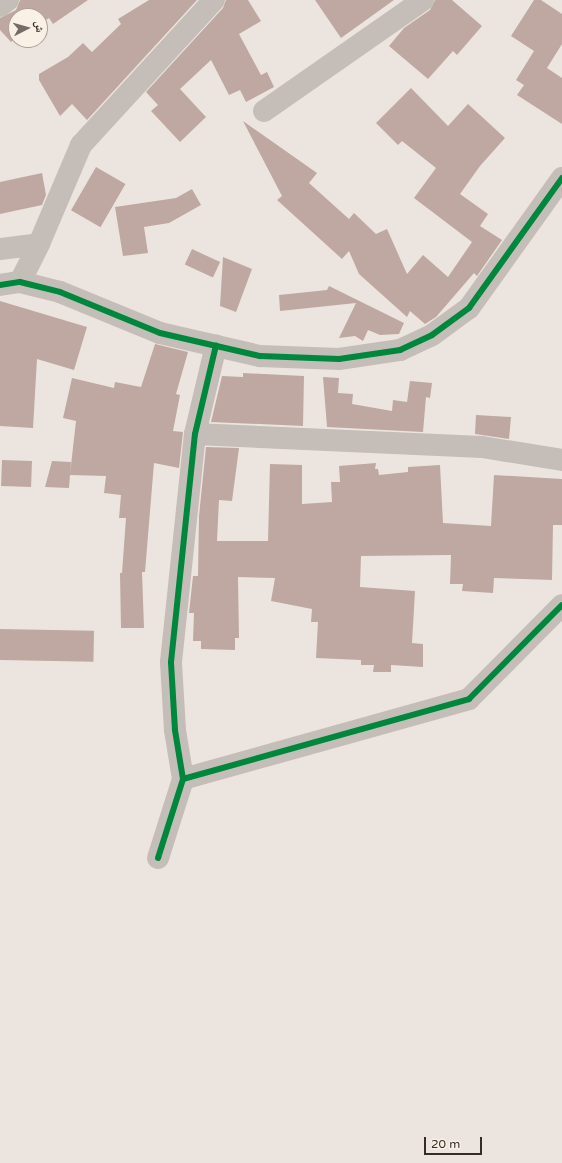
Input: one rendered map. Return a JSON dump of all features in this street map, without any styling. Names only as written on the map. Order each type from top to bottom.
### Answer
[{"type":"street","points":[[0,6],[8,0]]},
{"type":"street","points":[[214,0],[80,145],[39,244],[10,283],[60,292],[160,332],[260,356],[339,359],[400,350],[432,335],[469,308],[562,178]]},
{"type":"street","points":[[264,111],[423,0]]},
{"type":"street","points":[[0,248],[39,244]]},
{"type":"street","points":[[158,858],[183,779],[174,730],[171,662],[195,434],[216,346]]},
{"type":"street","points":[[195,434],[482,447],[562,460]]},
{"type":"street","points":[[183,779],[469,700],[562,605]]},
{"type":"building","points":[[20,0],[88,0],[53,24],[48,19],[48,8],[17,8]]},
{"type":"building","points":[[149,0],[197,0],[87,120],[72,104],[60,116],[39,80],[39,74],[68,57],[83,43],[92,52],[121,24],[118,19]]},
{"type":"building","points":[[226,0],[248,0],[261,21],[239,34],[261,75],[267,72],[274,87],[246,102],[240,90],[229,95],[211,60],[180,89],[206,117],[180,142],[151,111],[158,105],[146,92],[223,8]]},
{"type":"building","points":[[315,0],[394,0],[341,38]]},
{"type":"building","points":[[435,0],[452,0],[482,26],[457,55],[453,51],[428,79],[389,46],[404,28],[430,10]]},
{"type":"building","points":[[534,0],[541,0],[562,14],[562,44],[547,68],[562,78],[562,124],[517,95],[524,85],[516,80],[534,51],[511,36]]},
{"type":"building","points":[[8,14],[8,39],[0,30],[0,18]]},
{"type":"building","points":[[411,88],[448,126],[468,104],[505,138],[480,166],[460,194],[488,214],[480,226],[502,240],[477,276],[474,273],[436,317],[425,324],[410,311],[407,317],[359,274],[349,251],[342,259],[277,200],[282,196],[243,121],[317,173],[309,183],[349,219],[354,213],[376,234],[387,229],[407,274],[423,255],[448,277],[472,242],[414,198],[436,168],[402,141],[398,145],[376,123]]},
{"type":"building","points":[[96,167],[125,184],[100,227],[71,210]]},
{"type":"building","points":[[42,173],[46,195],[42,205],[0,214],[0,182]]},
{"type":"building","points":[[192,189],[201,205],[169,223],[144,227],[148,253],[123,256],[115,207],[176,198]]},
{"type":"building","points":[[192,249],[220,262],[213,278],[185,264]]},
{"type":"building","points":[[223,257],[252,269],[236,312],[220,306]]},
{"type":"building","points":[[329,286],[404,323],[399,334],[380,335],[368,330],[363,341],[355,336],[339,338],[356,303],[280,311],[279,295],[327,290]]},
{"type":"building","points":[[0,301],[87,327],[74,370],[37,359],[33,428],[0,426]]},
{"type":"building","points":[[155,344],[188,352],[176,394],[180,395],[173,431],[183,432],[179,468],[154,463],[145,572],[142,572],[144,628],[121,628],[120,573],[122,573],[126,518],[119,518],[121,495],[104,493],[106,476],[70,475],[69,488],[45,487],[52,461],[71,462],[70,474],[76,421],[63,418],[72,378],[114,388],[115,382],[141,387]]},
{"type":"building","points":[[243,373],[304,376],[303,426],[211,422],[222,376],[243,377]]},
{"type":"building","points":[[323,377],[339,378],[338,393],[353,394],[352,404],[392,411],[393,400],[407,402],[410,381],[432,383],[430,398],[426,397],[423,432],[327,427]]},
{"type":"building","points":[[476,415],[511,417],[509,439],[475,434]]},
{"type":"building","points":[[206,447],[239,448],[232,501],[219,500],[217,541],[268,541],[270,464],[302,465],[302,504],[332,502],[331,482],[340,482],[339,466],[376,463],[375,469],[378,469],[379,475],[408,472],[408,467],[440,465],[443,523],[491,526],[494,475],[562,479],[562,525],[553,525],[552,580],[494,578],[493,593],[462,591],[463,584],[450,584],[451,555],[361,556],[360,587],[415,591],[412,643],[423,644],[423,667],[391,665],[391,672],[373,672],[374,665],[361,665],[361,660],[316,658],[318,622],[311,622],[312,609],[271,601],[275,578],[238,577],[239,638],[235,638],[235,650],[201,649],[201,641],[193,641],[194,613],[189,613],[193,576],[198,576],[199,516]]},
{"type":"building","points":[[2,460],[32,461],[31,487],[1,486]]},
{"type":"building","points":[[0,629],[94,631],[93,662],[0,660]]},
{"type":"cycle path","points":[[0,285],[20,282],[60,292],[160,333],[260,356],[339,359],[400,350],[432,335],[469,308],[562,178]]},
{"type":"cycle path","points":[[158,858],[183,779],[175,730],[171,662],[195,434],[216,345]]},
{"type":"cycle path","points":[[183,779],[469,699],[562,605]]}]
